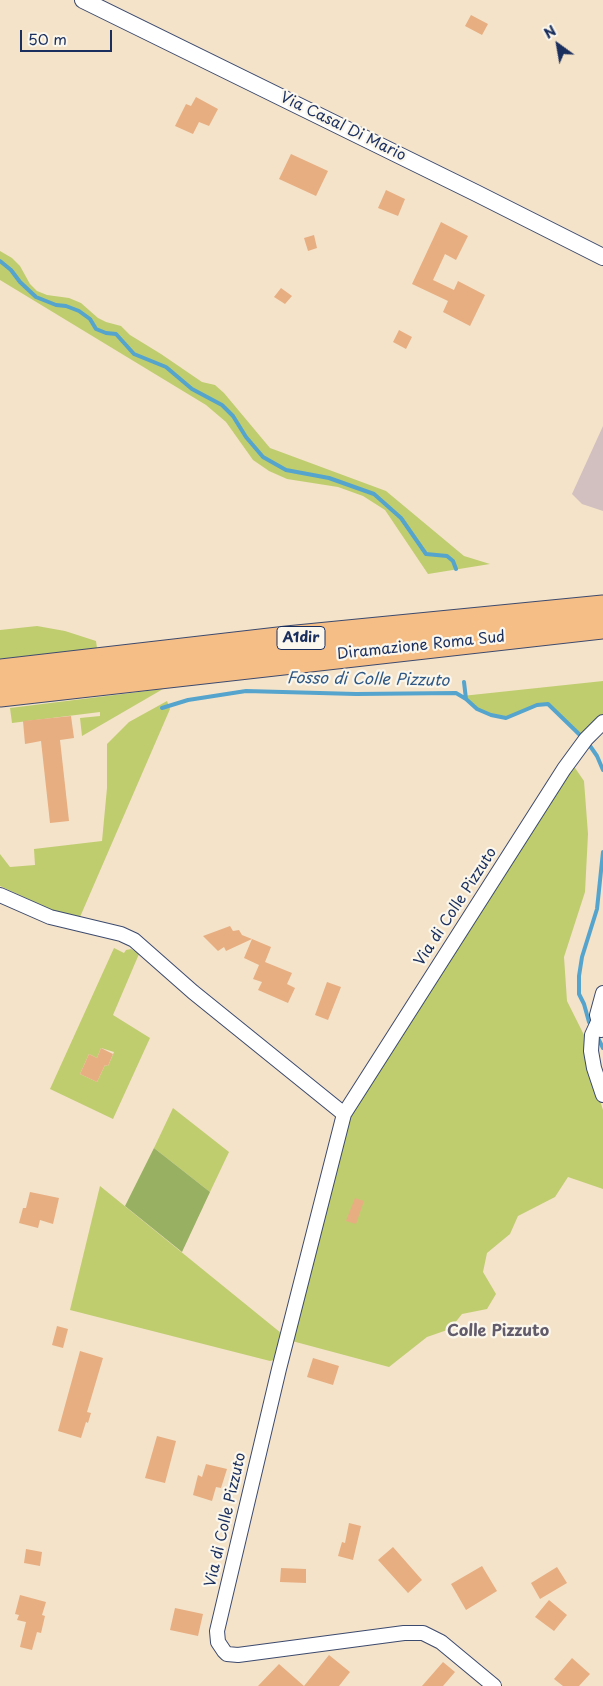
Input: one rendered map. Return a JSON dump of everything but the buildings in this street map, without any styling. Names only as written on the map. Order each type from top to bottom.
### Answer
[{"type":"highway","name":"Diramazione Roma Sud","points":[[0,672],[287,639],[603,608]]},
{"type":"highway","name":"Diramazione Roma Sud","points":[[0,694],[603,626]]},
{"type":"street","name":"Via Casal Di Mario","points":[[83,0],[603,257]]},
{"type":"street","name":"Via di Colle Pizzuto","points":[[494,1686],[441,1642],[428,1635],[404,1633],[238,1656],[227,1654],[220,1647],[218,1642],[218,1625],[279,1369],[344,1114],[564,769],[586,738],[603,722]]},
{"type":"street","points":[[0,895],[50,917],[131,938],[198,996],[344,1114]]},
{"type":"street","points":[[603,993],[598,1008],[600,1027],[592,1035],[591,1051],[594,1068],[603,1095]]},
{"type":"shaded area","points":[[603,426],[603,511],[582,504],[572,494]]},
{"type":"green space","points":[[0,251],[12,258],[20,266],[30,284],[37,291],[47,295],[69,298],[81,303],[98,318],[121,326],[130,335],[202,382],[215,385],[224,393],[270,448],[386,491],[464,556],[490,564],[428,574],[385,510],[363,496],[338,487],[287,479],[269,471],[253,460],[226,422],[206,405],[0,280]]},
{"type":"green space","points":[[37,626],[65,631],[96,641],[97,648],[0,659],[0,630]]},
{"type":"green space","points":[[603,681],[603,714],[582,737],[548,704],[537,705],[506,718],[491,715],[477,709],[462,696]]},
{"type":"green space","points":[[163,689],[82,736],[80,718],[100,716],[100,712],[12,723],[10,708]]},
{"type":"green space","points":[[167,701],[170,709],[80,917],[54,911],[0,886],[0,854],[10,867],[35,865],[34,849],[102,841],[107,788],[107,744],[129,722]]},
{"type":"green space","points":[[573,765],[584,781],[588,834],[585,892],[564,957],[567,1001],[585,1037],[586,1056],[603,1110],[603,1189],[568,1177],[555,1197],[518,1216],[510,1234],[487,1253],[483,1272],[496,1294],[487,1309],[462,1314],[450,1329],[427,1337],[389,1367],[292,1341],[344,1135],[353,1109]]},
{"type":"green space","points":[[114,948],[124,953],[126,950],[131,949],[139,954],[113,1015],[150,1038],[113,1119],[50,1089]],"holes":[[[101,1048],[114,1052],[108,1066],[105,1065],[97,1082],[80,1074],[89,1054],[97,1058]]]},
{"type":"green space","points":[[173,1108],[229,1152],[210,1192],[154,1148]]},
{"type":"green space","points":[[154,1148],[210,1192],[182,1252],[125,1206]]},
{"type":"green space","points":[[100,1186],[281,1333],[274,1360],[270,1361],[70,1310]]},
{"type":"waterway","points":[[0,261],[36,297],[79,311],[90,319],[96,329],[116,334],[134,354],[166,367],[192,389],[222,405],[233,416],[246,437],[263,457],[286,470],[329,478],[374,494],[401,518],[426,554],[447,556],[453,561],[456,569]]},
{"type":"waterway","points":[[464,682],[466,699]]},
{"type":"waterway","name":"Fosso di Colle Pizzuto","points":[[162,708],[188,700],[246,691],[356,694],[456,693],[477,709],[491,715],[506,718],[537,705],[548,704],[582,737]]},
{"type":"waterway","name":"Fosso di Colle Pizzuto","points":[[588,743],[597,756],[603,770]]},
{"type":"waterway","name":"Fosso di Colle Pizzuto","points":[[589,1022],[579,994],[579,976],[582,957],[597,909],[603,852]]},
{"type":"waterway","name":"Fosso di Colle Pizzuto","points":[[596,1034],[603,1048]]},
{"type":"district","name":"Colle Pizzuto","points":[[498,1332]]}]
